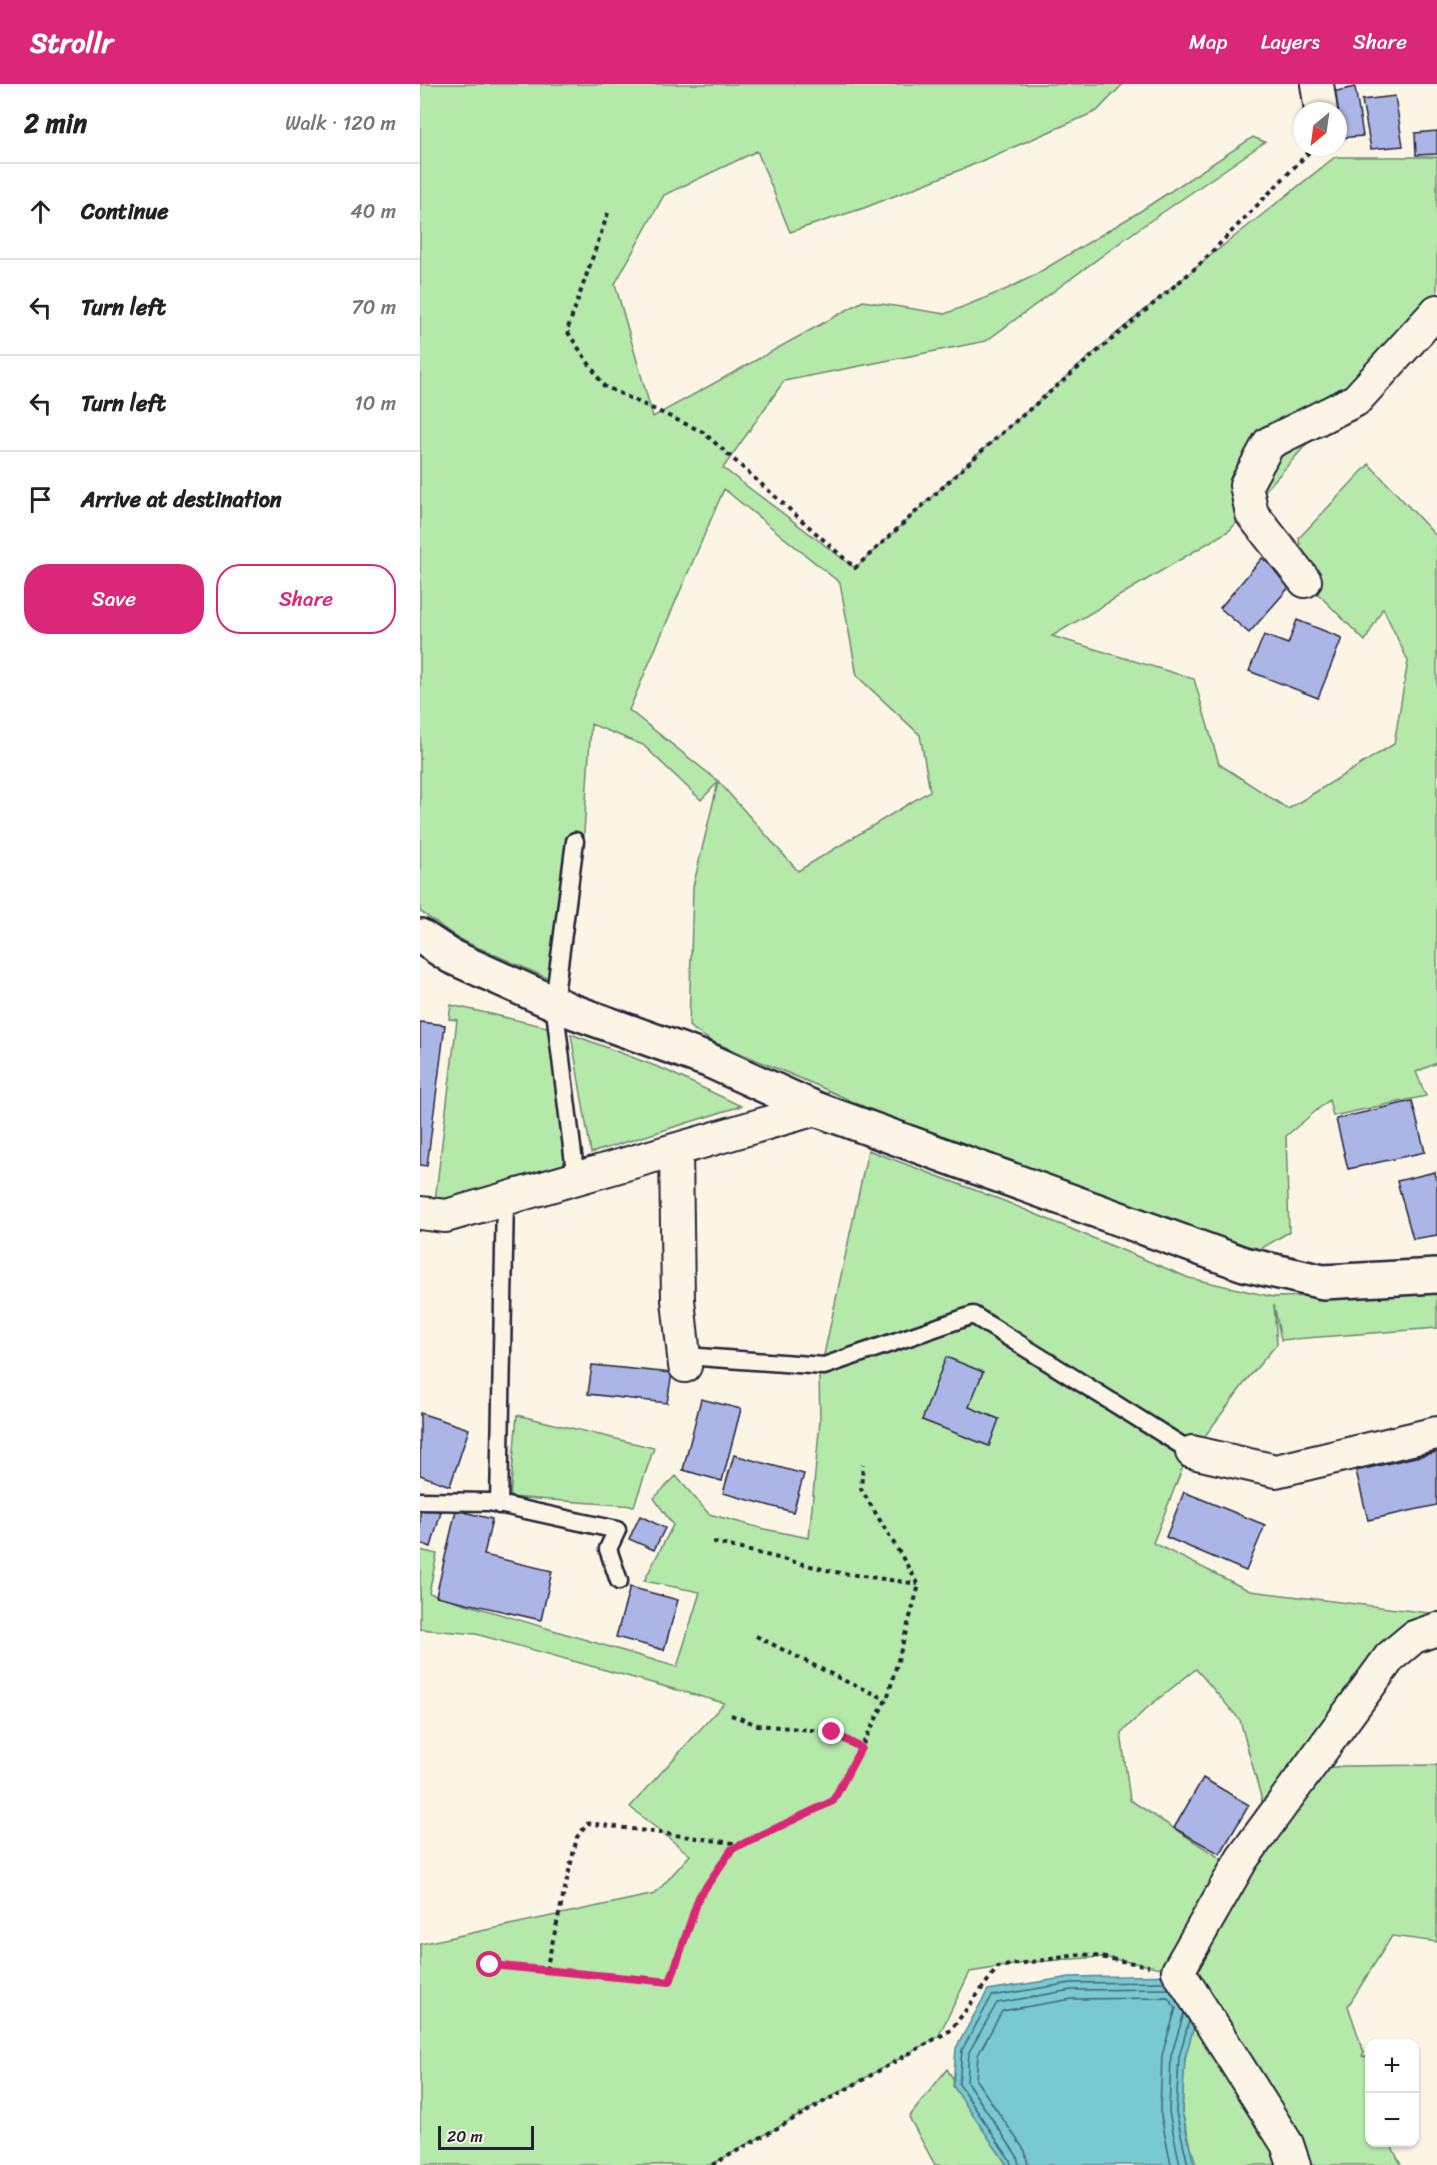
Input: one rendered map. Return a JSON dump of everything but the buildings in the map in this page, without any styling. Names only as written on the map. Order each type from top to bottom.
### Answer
[{"type":"street","points":[[1317,84],[1320,102]]},
{"type":"street","points":[[1305,581],[1252,514],[1245,485],[1269,443],[1356,400],[1437,311]]},
{"type":"street","points":[[420,936],[452,957],[554,1003],[708,1060],[816,1109],[1244,1264],[1323,1282],[1437,1276]]},
{"type":"street","points":[[420,1214],[446,1216],[816,1109]]},
{"type":"street","points":[[676,1149],[678,1300],[692,1362]]},
{"type":"street","points":[[1192,1452],[1276,1471],[1437,1433]]},
{"type":"street","points":[[1294,2165],[1287,2144],[1178,1971],[1242,1859],[1390,1657],[1414,1637],[1437,1629]]},
{"type":"lane","points":[[575,842],[554,1003],[576,1179]]},
{"type":"lane","points":[[499,1505],[504,1199]]},
{"type":"lane","points":[[692,1362],[824,1366],[974,1315],[1192,1452]]},
{"type":"lane","points":[[420,1501],[489,1503],[617,1530],[608,1549],[619,1581]]},
{"type":"path","points":[[608,213],[567,331],[604,386],[703,432],[855,568],[996,438],[1199,265],[1305,156]]},
{"type":"path","points":[[490,1965],[670,1982],[699,1897],[732,1849],[833,1801],[886,1699],[918,1585],[861,1489],[863,1464]]},
{"type":"path","points":[[713,1542],[835,1572],[918,1585]]},
{"type":"path","points":[[756,1636],[886,1699]]},
{"type":"path","points":[[731,1714],[758,1725],[832,1732],[861,1748]]},
{"type":"path","points":[[546,1970],[577,1837],[588,1823],[741,1844]]},
{"type":"path","points":[[712,2165],[951,2030],[998,1967],[1084,1954],[1178,1971]]},
{"type":"green space","points":[[420,84],[1123,84],[1097,111],[970,166],[864,208],[790,232],[757,151],[664,195],[615,284],[653,417],[863,301],[945,314],[1007,289],[1033,276],[1139,212],[1253,137],[1265,142],[1137,230],[986,341],[784,381],[723,468],[855,568],[978,454],[1106,342],[1335,157],[1437,157],[1437,298],[1230,530],[1052,636],[1194,679],[1219,764],[1288,809],[1394,744],[1408,661],[1383,608],[1365,641],[1305,581],[1299,538],[1369,464],[1437,537],[1437,1063],[1416,1072],[1426,1096],[1333,1116],[1329,1100],[1286,1136],[1289,1232],[1254,1253],[958,1149],[711,1041],[689,1026],[693,887],[718,782],[701,800],[643,745],[591,724],[583,848],[554,981],[459,939],[420,911]],"holes":[[[724,489],[840,583],[857,676],[920,735],[930,791],[798,871],[718,781],[629,710]]]},
{"type":"green space","points":[[451,1005],[547,1027],[576,1179],[434,1209],[457,1020],[449,1019]]},
{"type":"green space","points":[[571,1034],[663,1069],[741,1106],[591,1153]]},
{"type":"green space","points":[[868,1150],[1004,1201],[1189,1278],[1273,1297],[1437,1294],[1437,1328],[1281,1340],[1274,1305],[1277,1344],[1249,1377],[1184,1464],[1153,1543],[1250,1591],[1437,1614],[1381,1663],[1329,1715],[1298,1754],[1264,1808],[1240,1720],[1196,1669],[1148,1707],[1121,1733],[1130,1800],[1237,1869],[1178,1971],[1102,1957],[1031,1962],[970,1972],[938,2037],[711,2165],[420,2165],[420,1944],[655,1894],[690,1855],[630,1807],[724,1703],[476,1634],[420,1629],[420,1550],[437,1554],[429,1593],[677,1667],[700,1592],[644,1581],[673,1525],[654,1498],[676,1476],[709,1514],[809,1538],[820,1421],[819,1378]]},
{"type":"green space","points":[[517,1415],[654,1448],[634,1506],[510,1497]]},
{"type":"green space","points":[[1437,1765],[1437,1942],[1392,1936],[1348,2006],[1364,2053],[1362,2056],[1365,2057],[1365,2147],[1392,2147],[1401,2165],[1196,2165],[1182,2112],[1184,2065],[1196,1999],[1184,1969],[1315,1769],[1344,1766]]},
{"type":"green space","points":[[947,2069],[1007,2165],[935,2165],[909,2117]]},
{"type":"water","points":[[1183,1975],[1200,2005],[1185,2058],[1182,2112],[1194,2165],[1007,2165],[953,2086],[956,2048],[988,1990],[1070,1977]]},
{"type":"route","points":[[490,1965],[670,1982],[699,1897],[732,1849],[833,1801],[861,1748],[832,1732]]}]
